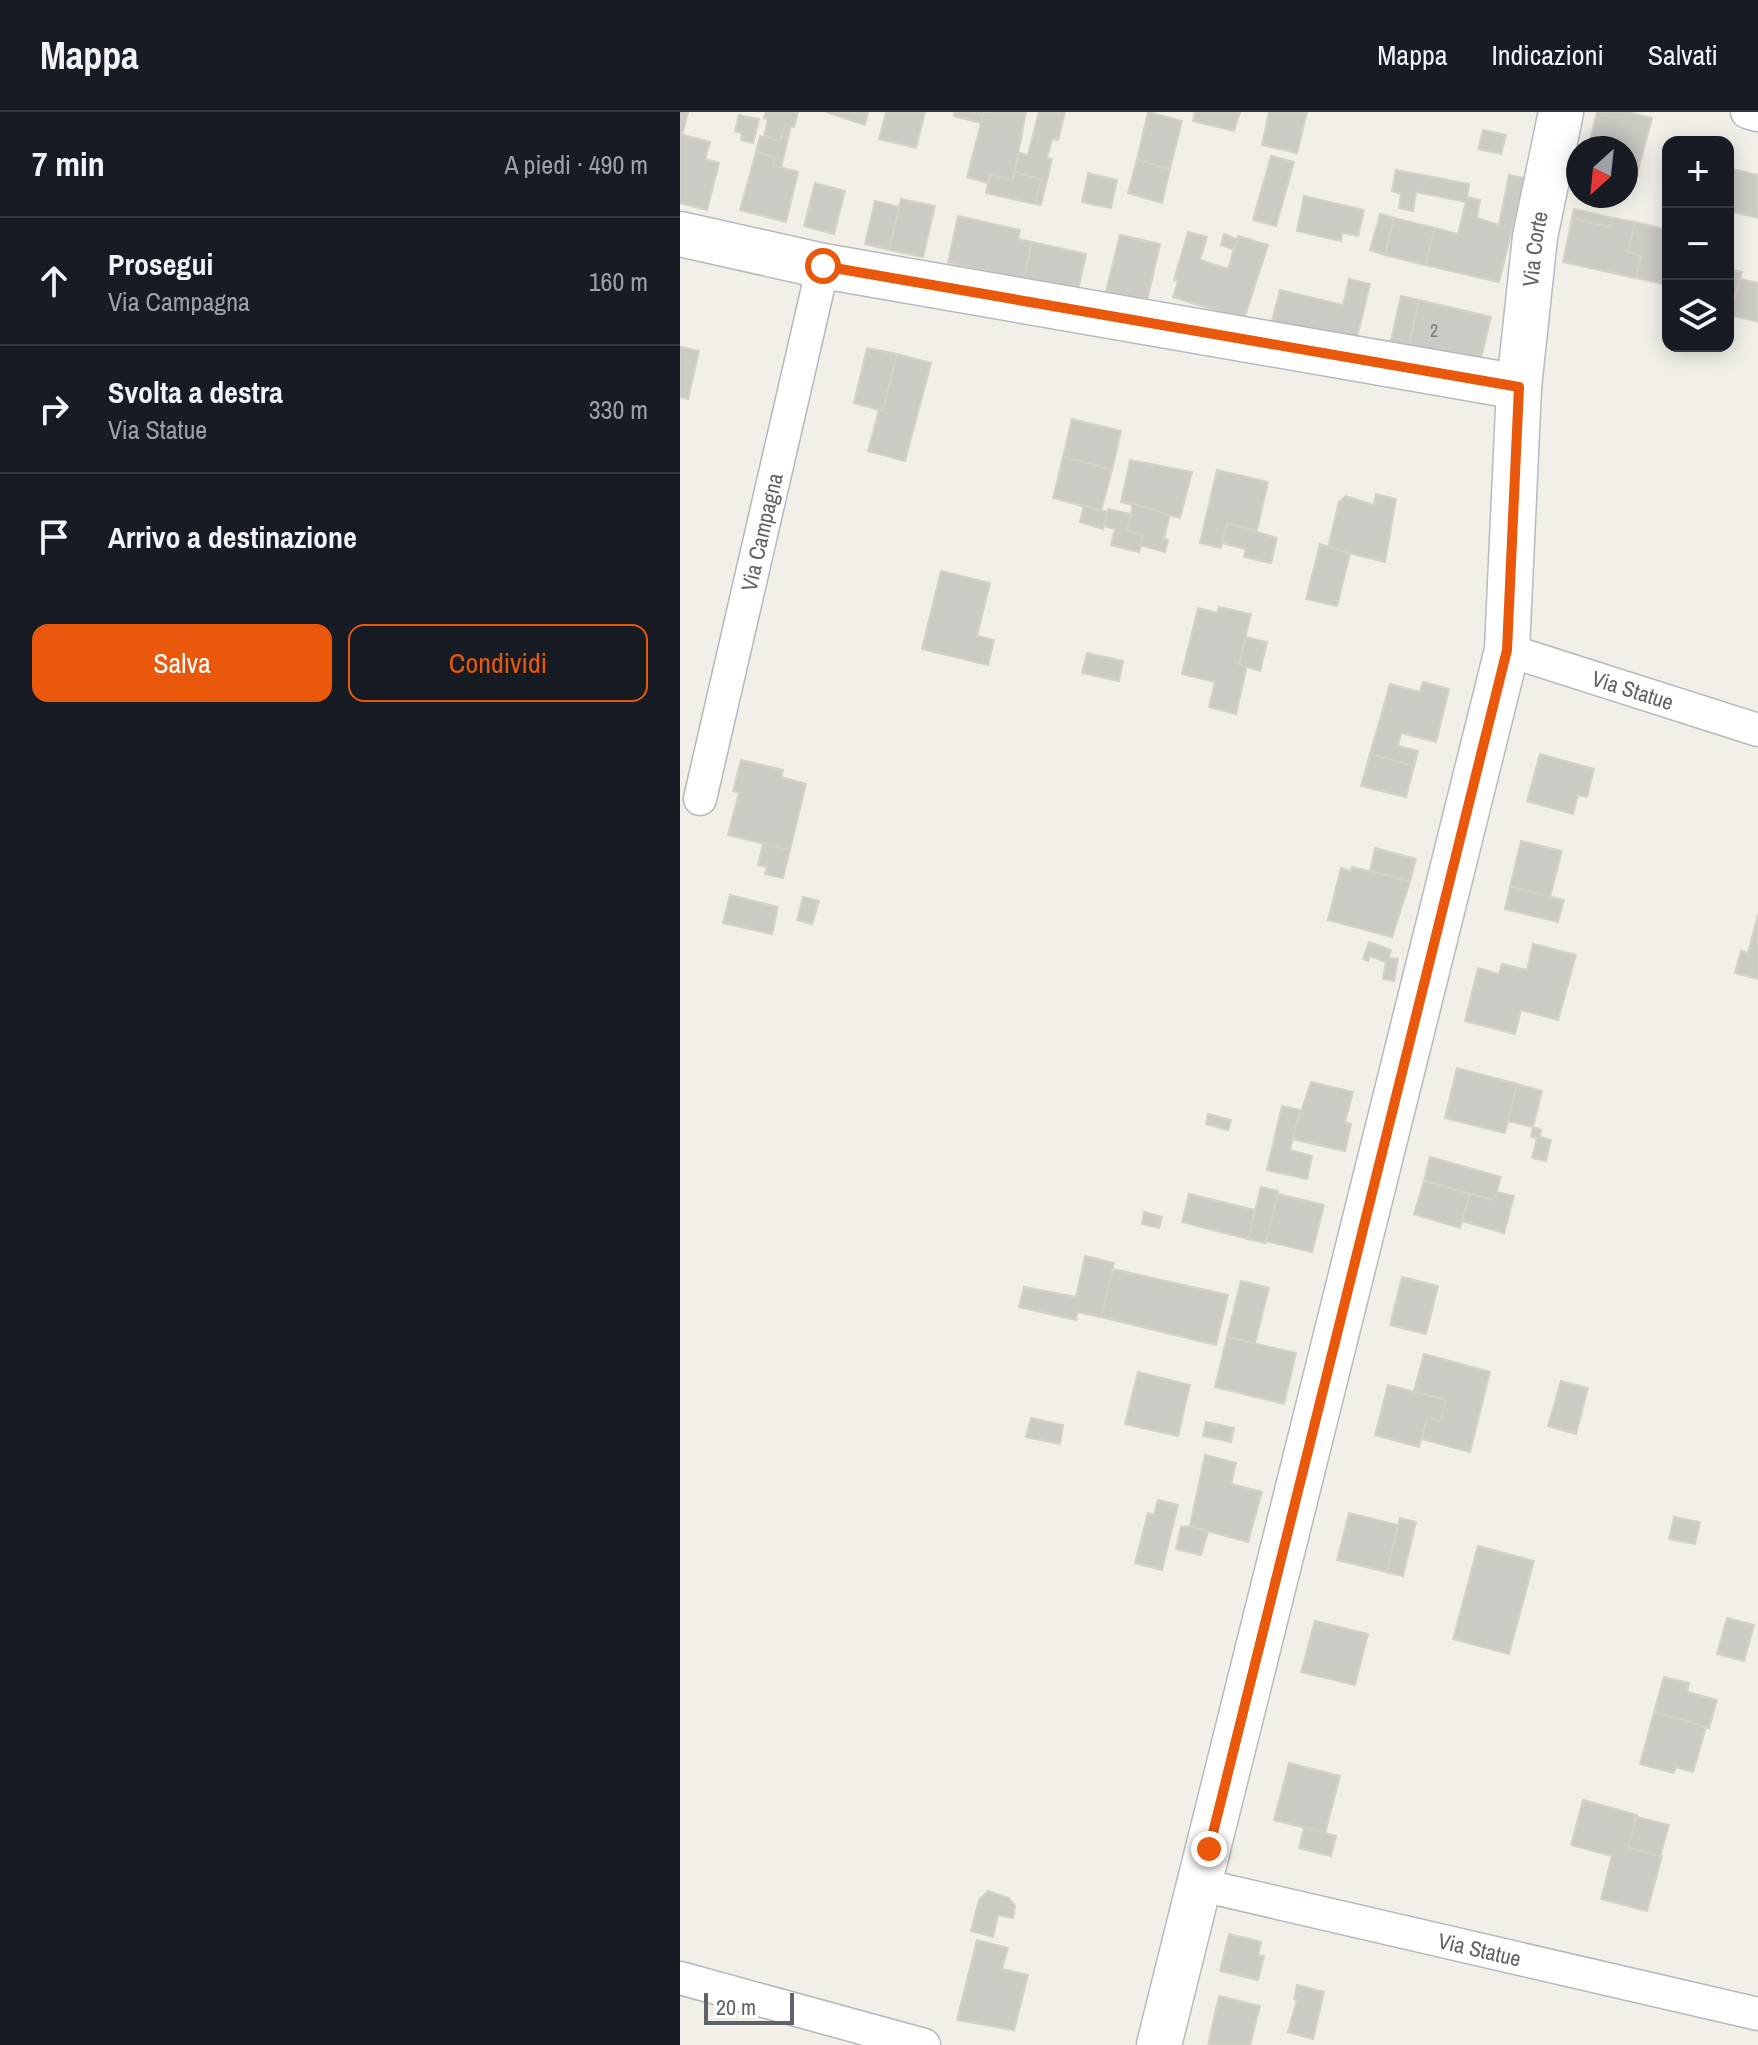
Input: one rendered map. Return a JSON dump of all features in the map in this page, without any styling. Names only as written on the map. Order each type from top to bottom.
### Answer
[{"type":"main road","name":"Via Corte","points":[[1519,387],[1535,237],[1561,112]]},
{"type":"main road","points":[[680,234],[823,266],[1519,387],[1507,650],[1159,2045]]},
{"type":"street","points":[[1747,112],[1758,115]]},
{"type":"street","name":"Via Campagna","points":[[700,799],[823,266]]},
{"type":"street","name":"Via Statue","points":[[1507,650],[1758,730]]},
{"type":"street","name":"Via Statue","points":[[1201,1885],[1758,2014]]},
{"type":"street","points":[[680,1978],[924,2045]]},
{"type":"building","points":[[680,112],[688,112],[682,135],[680,134]]},
{"type":"building","points":[[766,112],[798,112],[794,127],[785,125],[780,141],[764,137],[768,119],[764,118]]},
{"type":"building","points":[[826,112],[868,112],[865,125]]},
{"type":"building","points":[[886,112],[925,112],[916,148],[879,139]]},
{"type":"building","points":[[955,112],[984,112],[981,123],[954,116]]},
{"type":"building","points":[[984,112],[1026,112],[1013,180],[990,175],[988,183],[967,177]]},
{"type":"building","points":[[1039,112],[1065,112],[1058,140],[1052,139],[1047,158],[1052,159],[1041,205],[1035,204],[1041,179],[1015,172],[1019,153],[1028,155]]},
{"type":"building","points":[[1148,112],[1182,121],[1170,169],[1137,160]]},
{"type":"building","points":[[1195,112],[1240,112],[1234,131],[1193,121]]},
{"type":"building","points":[[1269,112],[1307,112],[1297,153],[1262,145]]},
{"type":"building","points":[[1597,112],[1627,112],[1652,118],[1638,170],[1638,136],[1591,136]]},
{"type":"building","points":[[739,115],[759,119],[753,143],[741,140],[742,133],[735,131]]},
{"type":"building","points":[[785,125],[791,126],[781,168],[773,165],[775,157],[756,152],[760,136],[780,141]]},
{"type":"building","points":[[1483,130],[1506,135],[1501,154],[1478,149]]},
{"type":"building","points":[[680,134],[710,142],[705,159],[719,163],[707,210],[680,203]]},
{"type":"building","points":[[756,152],[775,157],[773,165],[798,172],[786,222],[740,210]]},
{"type":"building","points":[[1271,156],[1294,162],[1276,226],[1253,220]]},
{"type":"building","points":[[1137,160],[1170,169],[1162,203],[1128,193]]},
{"type":"building","points":[[1734,169],[1758,175],[1758,218],[1734,212]]},
{"type":"building","points":[[1396,170],[1469,184],[1467,197],[1480,200],[1477,218],[1499,225],[1509,175],[1525,178],[1499,282],[1425,265],[1435,228],[1458,234],[1466,202],[1416,192],[1413,211],[1399,208],[1401,194],[1392,191]]},
{"type":"building","points":[[1015,172],[1041,179],[1035,204],[986,193],[990,175],[1013,180]]},
{"type":"building","points":[[1088,173],[1117,180],[1111,208],[1082,202]]},
{"type":"building","points":[[815,183],[845,191],[834,234],[804,226]]},
{"type":"building","points":[[1304,196],[1364,210],[1358,236],[1342,233],[1341,241],[1297,231]]},
{"type":"building","points":[[901,199],[935,206],[923,257],[889,250]]},
{"type":"building","points":[[875,201],[899,207],[889,250],[865,244]]},
{"type":"building","points":[[1574,209],[1613,218],[1610,227],[1572,218]]},
{"type":"building","points":[[1380,214],[1394,218],[1385,255],[1370,250]]},
{"type":"building","points":[[958,216],[1020,230],[1018,239],[1032,242],[1022,287],[991,280],[993,272],[948,263]]},
{"type":"building","points":[[1394,218],[1435,228],[1425,265],[1385,255]]},
{"type":"building","points":[[1572,218],[1610,227],[1613,218],[1635,222],[1628,252],[1641,256],[1636,278],[1563,262]]},
{"type":"building","points":[[1635,222],[1662,229],[1662,284],[1636,278],[1641,256],[1628,252]]},
{"type":"building","points":[[1188,232],[1207,237],[1200,260],[1228,269],[1238,236],[1268,245],[1244,319],[1173,297],[1178,281],[1174,280]]},
{"type":"building","points":[[1224,234],[1237,239],[1234,250],[1221,245]]},
{"type":"building","points":[[1120,235],[1160,244],[1147,301],[1106,292]]},
{"type":"building","points":[[1032,242],[1086,254],[1076,299],[1022,287]]},
{"type":"building","points":[[1734,270],[1742,272],[1734,301]]},
{"type":"building","points":[[1349,279],[1370,284],[1357,337],[1340,333],[1335,353],[1268,337],[1280,290],[1343,305]]},
{"type":"building","points":[[1740,279],[1758,283],[1758,322],[1734,316],[1734,301]]},
{"type":"building","points":[[1401,296],[1419,300],[1408,350],[1390,345]]},
{"type":"building","points":[[1419,300],[1491,317],[1479,366],[1408,350]]},
{"type":"building","points":[[680,347],[699,351],[688,399],[680,397]]},
{"type":"building","points":[[867,348],[897,354],[883,411],[854,403]]},
{"type":"building","points":[[897,354],[931,363],[905,461],[868,451],[879,410],[883,411]]},
{"type":"building","points":[[1072,419],[1121,431],[1112,470],[1063,457]]},
{"type":"building","points":[[1063,457],[1112,470],[1101,511],[1053,498]]},
{"type":"building","points":[[1130,460],[1192,472],[1180,518],[1121,502]]},
{"type":"building","points":[[1217,470],[1268,482],[1257,530],[1227,523],[1221,548],[1200,543]]},
{"type":"building","points":[[1376,494],[1396,499],[1385,562],[1328,548],[1339,502],[1346,496],[1374,505]]},
{"type":"building","points":[[1133,504],[1170,515],[1164,538],[1168,540],[1165,552],[1140,545],[1143,535],[1127,531]]},
{"type":"building","points":[[1084,506],[1107,512],[1103,529],[1080,522]]},
{"type":"building","points":[[1108,509],[1131,514],[1127,531],[1143,535],[1139,552],[1111,545],[1115,529],[1104,526]]},
{"type":"building","points":[[1227,523],[1277,538],[1271,563],[1244,557],[1246,549],[1222,543]]},
{"type":"building","points":[[1320,544],[1350,554],[1337,606],[1306,599]]},
{"type":"building","points":[[941,571],[990,583],[977,636],[994,640],[988,665],[922,649]]},
{"type":"building","points":[[1219,607],[1251,614],[1239,664],[1247,665],[1236,714],[1209,707],[1215,682],[1182,674],[1198,608],[1217,613]]},
{"type":"building","points":[[1246,637],[1267,642],[1260,671],[1239,664]]},
{"type":"building","points":[[1087,653],[1123,661],[1119,681],[1082,673]]},
{"type":"building","points":[[1423,682],[1449,689],[1436,742],[1401,733],[1398,746],[1418,751],[1414,766],[1370,754],[1390,684],[1420,692]]},
{"type":"building","points":[[1370,754],[1414,766],[1406,797],[1361,786]]},
{"type":"building","points":[[1540,754],[1594,769],[1587,797],[1578,795],[1573,814],[1527,801]]},
{"type":"building","points":[[741,760],[783,770],[781,777],[806,784],[790,850],[728,835],[739,793],[733,791]]},
{"type":"building","points":[[1521,841],[1562,851],[1550,897],[1510,887]]},
{"type":"building","points":[[763,844],[790,850],[783,878],[765,874],[767,867],[758,865]]},
{"type":"building","points":[[1375,848],[1416,859],[1410,881],[1370,871]]},
{"type":"building","points":[[1352,867],[1410,881],[1392,937],[1328,920],[1341,868],[1351,871]]},
{"type":"building","points":[[1510,887],[1564,900],[1558,922],[1505,909]]},
{"type":"building","points":[[730,895],[778,907],[772,934],[723,923]]},
{"type":"building","points":[[803,897],[819,901],[812,924],[797,920]]},
{"type":"building","points":[[1758,915],[1758,979],[1735,973],[1741,951],[1748,953]]},
{"type":"building","points":[[1369,942],[1391,950],[1389,958],[1398,959],[1394,981],[1383,979],[1386,962],[1370,956],[1368,961],[1363,959]]},
{"type":"building","points":[[1533,944],[1576,955],[1558,1020],[1521,1010],[1515,1034],[1465,1021],[1478,968],[1499,974],[1502,964],[1527,970]]},
{"type":"building","points":[[1457,1068],[1517,1084],[1505,1133],[1445,1118]]},
{"type":"building","points":[[1311,1082],[1353,1092],[1345,1122],[1351,1124],[1345,1151],[1292,1139]]},
{"type":"building","points":[[1517,1084],[1542,1091],[1533,1127],[1508,1121]]},
{"type":"building","points":[[1282,1106],[1300,1110],[1290,1150],[1312,1156],[1307,1179],[1267,1170]]},
{"type":"building","points":[[1208,1114],[1231,1120],[1228,1130],[1206,1124]]},
{"type":"building","points":[[1533,1127],[1541,1130],[1540,1137],[1551,1140],[1546,1161],[1532,1158],[1537,1138],[1531,1137]]},
{"type":"building","points":[[1430,1157],[1501,1177],[1494,1200],[1424,1181]]},
{"type":"building","points":[[1424,1181],[1470,1194],[1460,1228],[1414,1214]]},
{"type":"building","points":[[1261,1187],[1278,1191],[1266,1243],[1248,1239]]},
{"type":"building","points":[[1497,1192],[1514,1196],[1504,1233],[1462,1221],[1470,1194],[1494,1200]]},
{"type":"building","points":[[1189,1194],[1255,1210],[1248,1239],[1182,1222]]},
{"type":"building","points":[[1278,1194],[1324,1205],[1312,1252],[1266,1241]]},
{"type":"building","points":[[1144,1212],[1162,1217],[1159,1228],[1142,1224]]},
{"type":"building","points":[[1085,1256],[1114,1263],[1101,1317],[1077,1312],[1076,1320],[1019,1307],[1024,1287],[1076,1297]]},
{"type":"building","points":[[1113,1269],[1228,1295],[1216,1345],[1101,1317]]},
{"type":"building","points":[[1402,1277],[1438,1286],[1426,1334],[1390,1325]]},
{"type":"building","points":[[1241,1281],[1269,1288],[1255,1343],[1227,1337]]},
{"type":"building","points":[[1227,1337],[1296,1353],[1284,1404],[1215,1387]]},
{"type":"building","points":[[1424,1354],[1490,1372],[1470,1452],[1422,1439],[1427,1418],[1440,1421],[1446,1400],[1414,1391]]},
{"type":"building","points":[[1138,1372],[1190,1385],[1178,1436],[1125,1424]]},
{"type":"building","points":[[1561,1381],[1588,1388],[1576,1434],[1548,1426]]},
{"type":"building","points":[[1388,1385],[1446,1400],[1440,1421],[1427,1418],[1419,1447],[1375,1435]]},
{"type":"building","points":[[1031,1418],[1063,1425],[1060,1444],[1026,1437]]},
{"type":"building","points":[[1206,1422],[1234,1428],[1231,1442],[1203,1436]]},
{"type":"building","points":[[1205,1455],[1236,1463],[1231,1484],[1262,1492],[1248,1542],[1190,1526]]},
{"type":"building","points":[[1158,1500],[1178,1505],[1162,1570],[1135,1563],[1148,1513],[1154,1515]]},
{"type":"building","points":[[1349,1513],[1398,1525],[1387,1572],[1337,1560]]},
{"type":"building","points":[[1674,1517],[1700,1522],[1695,1544],[1669,1539]]},
{"type":"building","points":[[1400,1518],[1416,1522],[1403,1576],[1387,1572]]},
{"type":"building","points":[[1190,1526],[1208,1532],[1201,1555],[1176,1549],[1181,1527]]},
{"type":"building","points":[[1478,1546],[1534,1561],[1509,1654],[1453,1639]]},
{"type":"building","points":[[1727,1618],[1754,1625],[1744,1661],[1717,1654]]},
{"type":"building","points":[[1315,1621],[1368,1634],[1355,1685],[1301,1672]]},
{"type":"building","points":[[1664,1677],[1689,1683],[1687,1692],[1717,1700],[1709,1728],[1654,1712]]},
{"type":"building","points":[[1654,1712],[1706,1727],[1693,1772],[1676,1767],[1674,1773],[1640,1764]]},
{"type":"building","points":[[1289,1763],[1340,1776],[1325,1833],[1274,1820]]},
{"type":"building","points":[[1583,1800],[1637,1815],[1628,1847],[1662,1856],[1647,1911],[1601,1899],[1612,1856],[1571,1845]]},
{"type":"building","points":[[1637,1817],[1669,1825],[1660,1856],[1628,1847]]},
{"type":"building","points":[[1304,1828],[1336,1836],[1331,1856],[1299,1848]]},
{"type":"building","points":[[988,1891],[1009,1898],[1015,1906],[1013,1918],[998,1915],[993,1937],[971,1931],[979,1900]]},
{"type":"building","points":[[1229,1934],[1261,1942],[1258,1955],[1264,1956],[1258,1980],[1220,1971]]},
{"type":"building","points":[[977,1940],[1008,1948],[1002,1969],[1028,1975],[1014,2030],[957,2020]]},
{"type":"building","points":[[1297,1985],[1324,1992],[1313,2039],[1288,2032],[1297,2000],[1294,1999]]},
{"type":"building","points":[[1219,1996],[1260,2006],[1250,2045],[1208,2045]]},
{"type":"route","points":[[823,266],[1519,387],[1507,650],[1209,1849]]}]
